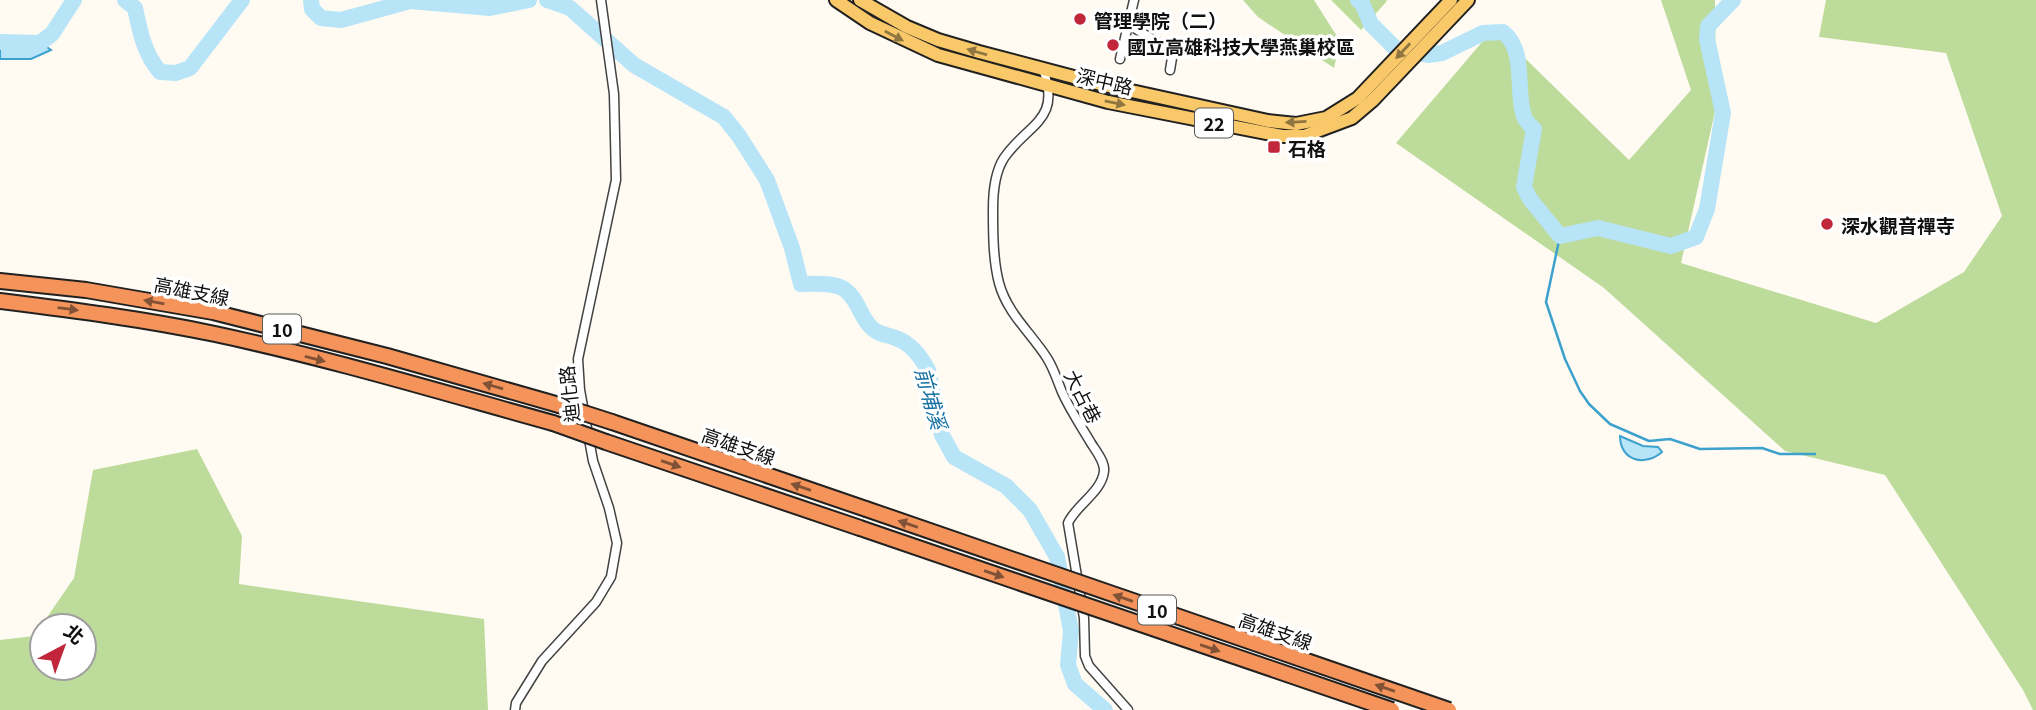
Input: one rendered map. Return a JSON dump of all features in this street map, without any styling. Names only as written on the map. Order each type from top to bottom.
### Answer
[{"type":"highway","name":"高雄支線","points":[[0,281],[86,290],[213,312],[387,356],[559,405],[1449,710]]},
{"type":"highway","name":"高雄支線","points":[[0,301],[88,312],[215,334],[553,423],[1392,710]]},
{"type":"main road","name":"深中路","points":[[836,0],[870,23],[938,55],[1050,92],[1282,136],[1304,136],[1346,122],[1365,100]]},
{"type":"main road","name":"深中路","points":[[860,0],[907,27],[938,40],[1104,85],[1268,121],[1296,124],[1326,118],[1365,100]]},
{"type":"main road","name":"22","points":[[1365,100],[1456,3]]},
{"type":"street","name":"迪化路","points":[[515,710],[516,703],[542,661],[596,602],[611,577],[617,543],[609,508],[593,461],[580,390],[578,359],[615,180],[614,94],[601,0]]},
{"type":"street","points":[[1120,59],[1134,0]]},
{"type":"street","points":[[1128,24],[1173,52],[1170,71]]},
{"type":"street","points":[[1043,69],[1050,92]]},
{"type":"street","name":"大占巷","points":[[1050,92],[1042,116],[1003,160],[995,182],[994,231],[999,283],[1017,321],[1056,372],[1074,416],[1105,470],[1094,492],[1073,513],[1068,523],[1084,618],[1085,656],[1089,666],[1128,710]]},
{"type":"green space","points":[[1243,0],[1314,0],[1340,41],[1334,68],[1258,17]]},
{"type":"green space","points":[[1331,0],[1386,0],[1387,1],[1361,30]]},
{"type":"green space","points":[[1661,0],[1715,0],[1716,107],[1681,263],[1876,323],[1964,272],[2002,216],[1946,53],[1819,37],[1826,0],[2036,0],[2036,710],[2033,710],[2023,690],[1885,475],[1785,451],[1604,288],[1396,143],[1494,28],[1629,160],[1691,90]]},
{"type":"green space","points":[[197,449],[242,536],[239,584],[484,619],[488,710],[0,710],[0,640],[28,637],[28,682],[98,682],[98,612],[51,612],[74,578],[93,470]]},
{"type":"water","points":[[32,36],[51,50],[31,59],[0,59],[0,37]]},
{"type":"water","points":[[1620,436],[1643,446],[1658,447],[1662,452],[1648,459],[1635,459],[1624,451]]},
{"type":"waterway","name":"前埔溪","points":[[0,42],[40,43],[52,34],[74,0]]},
{"type":"waterway","name":"前埔溪","points":[[125,0],[135,8],[143,42],[155,65],[160,72],[176,73],[190,68],[242,0]]},
{"type":"waterway","name":"前埔溪","points":[[311,0],[312,9],[321,18],[341,20],[410,1],[490,8],[529,0]]},
{"type":"waterway","name":"前埔溪","points":[[547,0],[570,8],[634,65],[724,117],[767,180],[792,248],[801,284],[829,284],[844,289],[872,328],[903,341],[919,356],[928,370],[942,435],[954,457],[1006,486],[1030,510],[1057,557],[1071,631],[1068,665],[1075,684],[1105,710]]},
{"type":"waterway","points":[[1358,0],[1371,24],[1395,48],[1428,55],[1442,53],[1483,33],[1503,32],[1515,49],[1521,106],[1525,120],[1534,129],[1524,187],[1530,199],[1560,236],[1598,228],[1671,246],[1696,237],[1707,209],[1723,113],[1707,39],[1708,26],[1733,0]]},
{"type":"waterway","points":[[1560,236],[1546,302],[1565,359],[1580,391],[1610,424],[1649,441],[1670,439],[1700,449],[1762,448],[1780,454],[1815,454]]},
{"type":"place","name":"管理學院（二）","points":[[1080,19]]},
{"type":"place","name":"國立高雄科技大學燕巢校區","points":[[1113,45]]},
{"type":"place","name":"石格","points":[[1274,147]]},
{"type":"place","name":"深水觀音禪寺","points":[[1827,224]]}]
